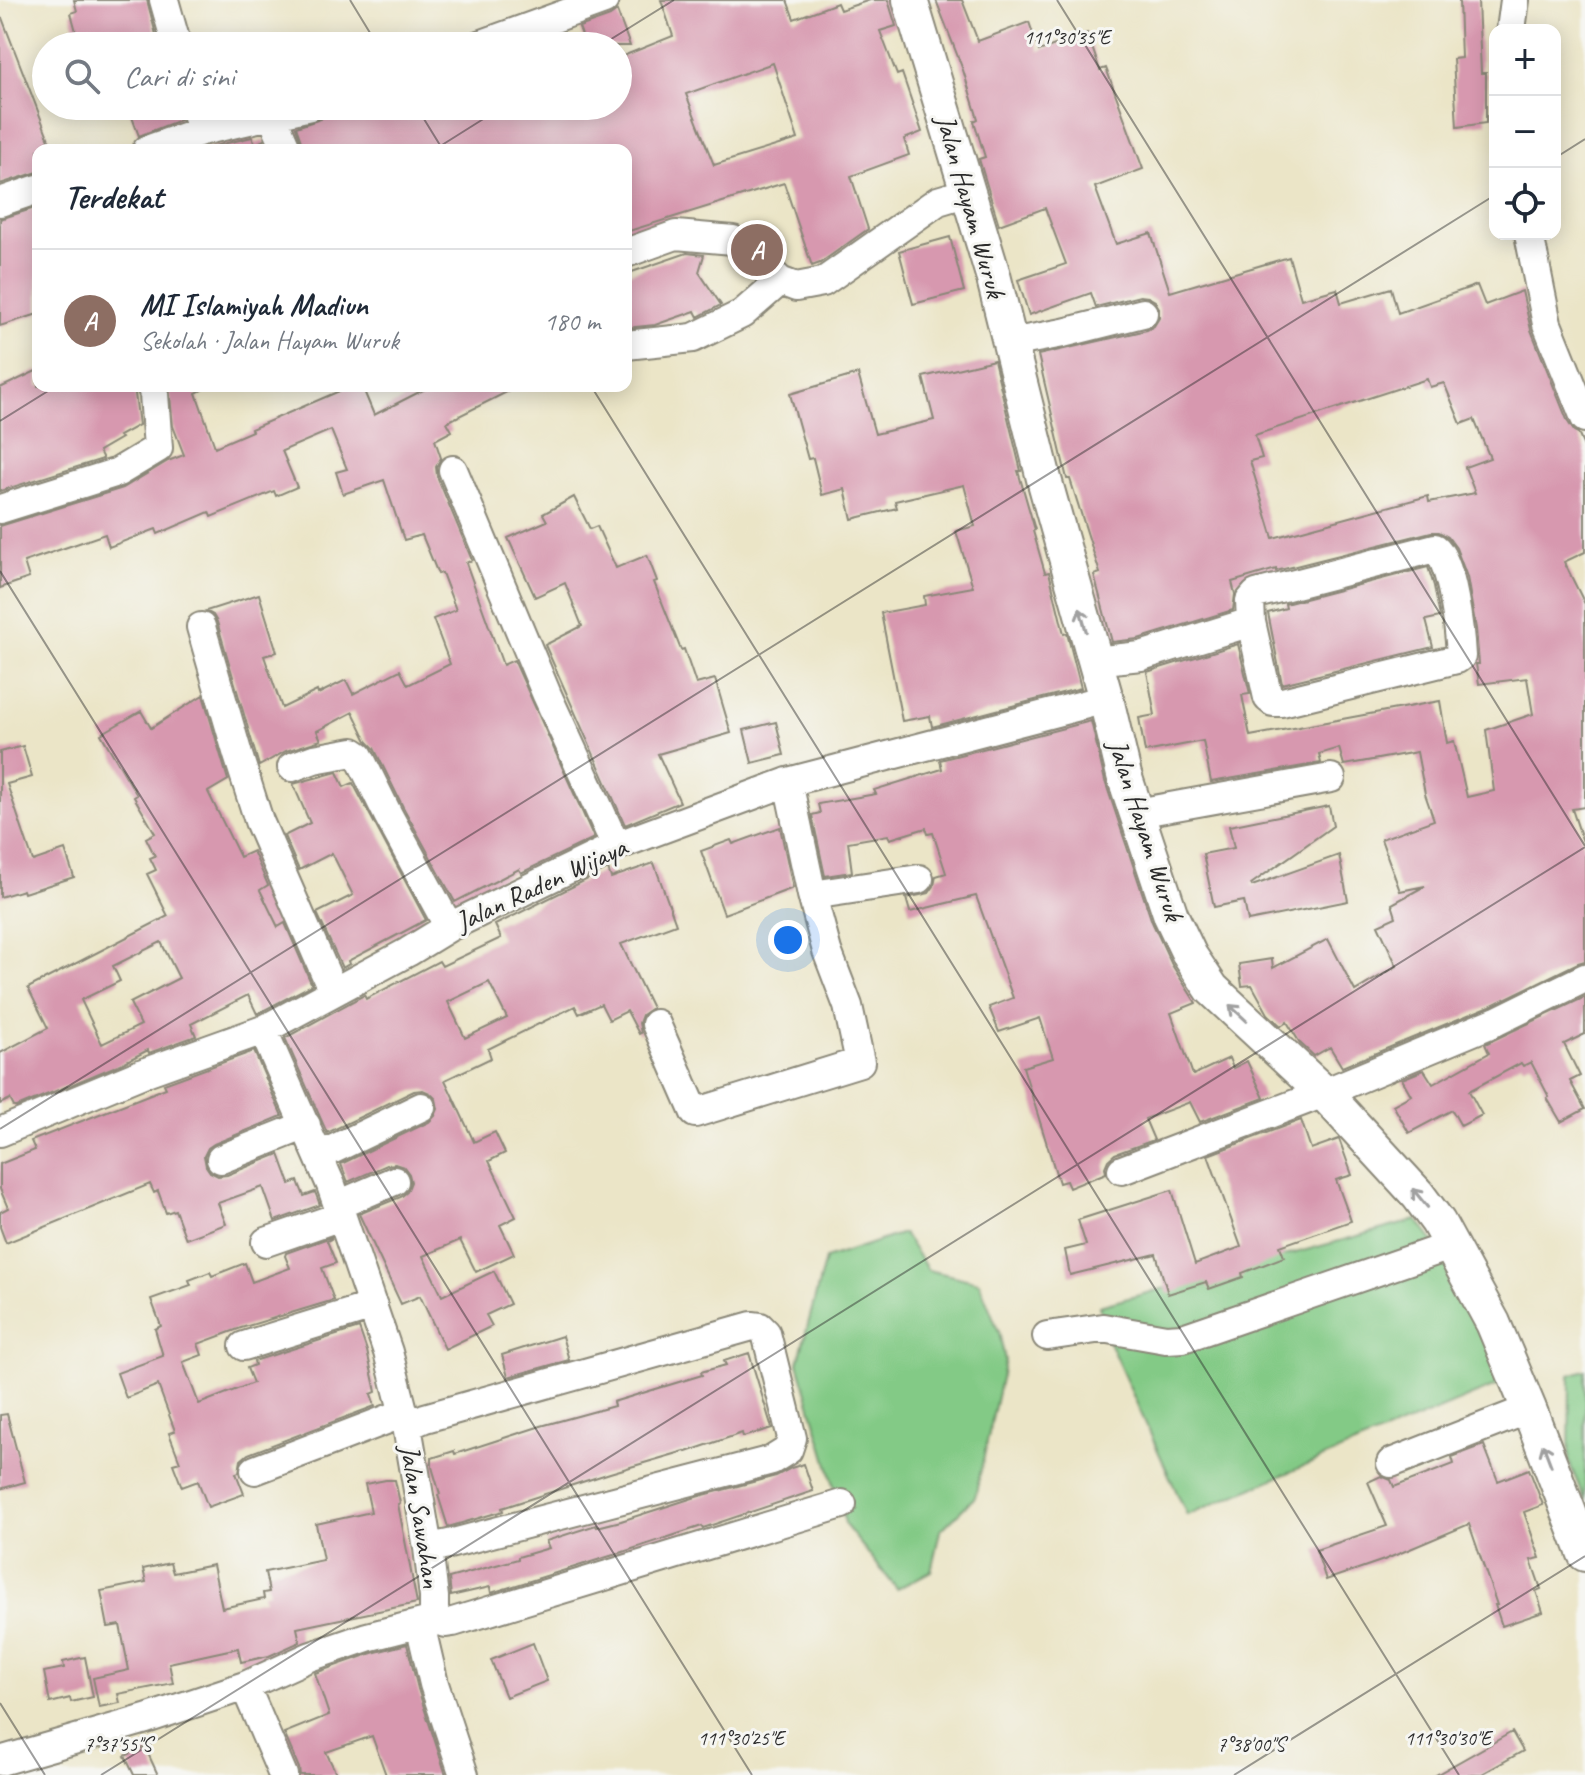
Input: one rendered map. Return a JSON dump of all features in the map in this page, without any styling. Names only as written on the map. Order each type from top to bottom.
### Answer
[{"type":"main road","name":"Jalan Hayam Wuruk","points":[[910,0],[993,275],[1124,775],[1171,916],[1190,956],[1212,989],[1324,1093],[1418,1195],[1438,1222],[1493,1323],[1585,1554]]},
{"type":"street","points":[[164,0],[173,32]]},
{"type":"street","points":[[516,32],[604,0]]},
{"type":"street","points":[[1512,24],[1515,0]]},
{"type":"street","points":[[156,144],[194,120]]},
{"type":"street","points":[[274,120],[284,144]]},
{"type":"street","points":[[0,202],[32,191]]},
{"type":"street","points":[[632,251],[676,235],[733,240],[780,281],[796,287],[823,282],[938,201],[968,192]]},
{"type":"street","points":[[1530,240],[1547,324],[1585,418]]},
{"type":"street","points":[[632,344],[693,338],[742,314],[780,281]]},
{"type":"street","points":[[1010,343],[1143,313]]},
{"type":"street","points":[[0,509],[118,472],[158,448],[153,392]]},
{"type":"street","points":[[453,470],[547,695],[616,846]]},
{"type":"street","points":[[1435,548],[1442,556],[1454,599],[1461,656],[1400,674],[1273,702],[1268,698],[1251,622],[1250,601],[1256,594],[1435,548]]},
{"type":"street","points":[[1094,661],[1141,656],[1251,622]]},
{"type":"street","points":[[201,627],[259,821],[333,991]]},
{"type":"street","name":"Jalan Raden Wijaya","points":[[0,1132],[143,1073],[263,1030],[449,927],[616,846],[788,782],[1106,699]]},
{"type":"street","points":[[292,767],[314,759],[353,752],[359,756],[449,927]]},
{"type":"street","points":[[1137,813],[1331,778]]},
{"type":"street","points":[[656,1024],[695,1113],[860,1062],[848,1006],[827,951],[812,895],[788,782]]},
{"type":"street","points":[[812,895],[919,879]]},
{"type":"street","points":[[1122,1170],[1324,1093],[1497,1021],[1585,978]]},
{"type":"street","name":"Jalan Sawahan","points":[[0,1761],[146,1719],[245,1686],[309,1657],[367,1637],[427,1622],[434,1597],[406,1419],[373,1306],[319,1156],[263,1030]]},
{"type":"street","points":[[319,1156],[421,1107]]},
{"type":"street","points":[[221,1159],[306,1125]]},
{"type":"street","points":[[266,1242],[339,1211],[394,1181]]},
{"type":"street","points":[[1047,1336],[1103,1328],[1166,1339],[1183,1338],[1450,1246]]},
{"type":"street","points":[[244,1346],[373,1306]]},
{"type":"street","points":[[255,1470],[406,1419],[425,1418],[752,1326],[760,1327],[766,1333],[792,1438],[788,1450],[772,1460],[428,1548]]},
{"type":"street","points":[[1391,1463],[1529,1409]]},
{"type":"street","points":[[464,1775],[434,1684],[427,1622],[453,1622],[842,1504]]},
{"type":"street","points":[[245,1686],[283,1775]]},
{"type":"green space","points":[[1417,1220],[1458,1273],[1503,1383],[1187,1515],[1108,1340],[1099,1306]]},
{"type":"green space","points":[[903,1233],[928,1270],[979,1282],[999,1332],[1005,1360],[975,1497],[940,1531],[931,1571],[897,1589],[846,1526],[798,1363],[825,1259]]},
{"type":"green space","points":[[1585,1370],[1585,1501],[1569,1462],[1570,1375]]},
{"type":"building","points":[[74,0],[147,0],[155,32],[76,32],[71,13],[77,11]]},
{"type":"building","points":[[661,0],[787,0],[794,19],[837,3],[840,10],[870,0],[888,0],[896,26],[880,31],[897,75],[902,73],[922,132],[904,139],[909,155],[851,176],[868,229],[812,266],[784,183],[632,230],[632,144],[302,144],[296,127],[318,120],[632,120],[632,52],[673,36]],"holes":[[[773,63],[798,139],[714,165],[686,94]]]},
{"type":"building","points":[[936,0],[962,0],[978,41],[1029,22],[1039,51],[1087,33],[1100,70],[1106,68],[1143,169],[1095,187],[1116,244],[1151,233],[1170,292],[1289,257],[1301,299],[1337,289],[1341,303],[1391,288],[1398,313],[1477,285],[1485,305],[1522,291],[1531,330],[1568,422],[1578,433],[1585,449],[1585,552],[1564,562],[1585,604],[1585,807],[1572,809],[1585,848],[1585,961],[1490,1006],[1342,1067],[1330,1047],[1314,1056],[1300,1043],[1287,1022],[1281,1026],[1268,1014],[1252,985],[1242,986],[1239,964],[1272,959],[1273,968],[1328,939],[1355,991],[1397,966],[1378,925],[1396,917],[1392,904],[1425,886],[1400,891],[1381,839],[1434,820],[1425,794],[1417,752],[1344,765],[1339,748],[1319,754],[1321,763],[1211,782],[1203,741],[1145,752],[1139,718],[1155,715],[1147,672],[1238,644],[1250,694],[1242,695],[1250,736],[1440,701],[1447,743],[1454,741],[1467,797],[1494,791],[1486,730],[1533,714],[1527,678],[1479,684],[1476,629],[1467,577],[1456,548],[1448,537],[1439,532],[1232,582],[1235,594],[1233,610],[1138,639],[1112,642],[1094,575],[1100,573],[1070,479],[1067,479],[1038,355],[1147,330],[1159,318],[1159,308],[1155,301],[1140,296],[1096,307],[1091,293],[1029,315],[1018,280],[1066,264],[1045,208],[999,225],[979,159],[985,157],[974,121],[978,119]],"holes":[[[1427,379],[1430,387],[1444,383],[1461,424],[1474,419],[1490,458],[1465,467],[1475,493],[1429,502],[1428,496],[1273,538],[1250,461],[1262,458],[1255,435]]]},
{"type":"building","points":[[1459,0],[1478,0],[1481,73],[1486,73],[1486,123],[1457,127],[1453,59],[1461,58]]},
{"type":"building","points":[[617,11],[625,32],[581,32],[579,27]]},
{"type":"building","points":[[2,18],[32,96],[32,120],[41,120],[51,144],[32,144],[32,174],[0,184]]},
{"type":"building","points":[[133,120],[180,120],[139,136]]},
{"type":"building","points":[[252,137],[256,144],[223,144]]},
{"type":"building","points":[[32,209],[32,316],[0,326],[0,219]]},
{"type":"building","points":[[950,237],[964,291],[913,304],[899,251]]},
{"type":"building","points":[[687,253],[704,255],[699,272],[721,305],[698,317],[695,311],[655,325],[632,327],[632,272]]},
{"type":"building","points":[[994,360],[1033,531],[1045,573],[1049,572],[1081,688],[932,727],[930,716],[902,721],[881,613],[925,605],[924,596],[973,587],[956,531],[975,526],[964,485],[895,501],[897,508],[852,519],[845,489],[822,495],[813,458],[808,459],[790,394],[858,374],[875,434],[934,420],[923,377]]},
{"type":"building","points":[[32,373],[32,392],[135,392],[139,425],[99,451],[103,459],[0,491],[0,388]]},
{"type":"building","points":[[170,392],[198,392],[215,447],[337,392],[364,392],[374,415],[419,392],[507,392],[447,422],[452,431],[435,440],[441,458],[436,467],[437,476],[472,560],[466,563],[503,665],[514,660],[594,838],[521,873],[519,869],[455,902],[353,712],[317,731],[321,740],[286,751],[259,766],[217,622],[206,611],[259,594],[277,652],[264,656],[282,708],[346,680],[353,694],[400,670],[408,685],[450,664],[433,619],[456,610],[442,573],[438,574],[422,535],[404,540],[384,480],[343,494],[336,472],[347,469],[331,430],[282,451],[297,487],[276,496],[274,491],[211,517],[209,512],[158,534],[156,529],[109,547],[105,534],[24,562],[29,578],[0,588],[0,526],[123,488],[184,455],[173,426]]},
{"type":"building","points":[[574,497],[590,529],[597,526],[616,568],[647,555],[657,581],[654,582],[696,684],[715,679],[731,733],[658,754],[680,802],[625,825],[545,645],[582,626],[565,583],[535,597],[508,538],[547,521],[543,514]]},
{"type":"building","points":[[1428,567],[1440,617],[1426,620],[1433,647],[1282,684],[1268,613],[1286,608],[1285,604]]},
{"type":"building","points":[[203,695],[228,780],[208,792],[240,857],[253,851],[268,885],[260,890],[278,927],[285,923],[312,985],[257,1014],[248,995],[191,1024],[196,1036],[149,1053],[148,1050],[17,1107],[10,1099],[0,1104],[0,1053],[48,1028],[28,988],[168,916],[147,874],[156,870],[150,858],[155,856],[146,838],[155,833],[101,734],[141,711],[151,728]],"holes":[[[161,942],[179,978],[130,1003],[141,1025],[102,1044],[81,1000],[120,981],[113,966]]]},
{"type":"building","points":[[1091,721],[1105,781],[1152,922],[1172,965],[1196,1003],[1171,1013],[1193,1075],[1229,1058],[1233,1068],[1247,1061],[1264,1098],[1200,1122],[1190,1102],[1145,1119],[1154,1140],[1115,1154],[1108,1160],[1106,1173],[1069,1188],[1066,1181],[1059,1183],[1023,1067],[1053,1058],[1040,1018],[999,1032],[989,1007],[1013,998],[976,896],[910,912],[906,898],[929,893],[936,876],[946,873],[933,833],[928,834],[926,828],[890,839],[888,835],[848,842],[852,872],[825,876],[812,815],[820,813],[818,804],[876,794],[874,790],[942,769],[940,760]]},
{"type":"building","points":[[776,722],[784,755],[752,763],[744,730]]},
{"type":"building","points":[[23,746],[32,777],[7,784],[33,861],[65,850],[74,877],[24,893],[23,890],[0,897],[0,752]]},
{"type":"building","points":[[337,772],[344,787],[353,783],[426,920],[348,961],[349,964],[342,968],[317,913],[353,895],[332,853],[299,870],[284,836],[310,823],[293,784]]},
{"type":"building","points":[[1329,806],[1333,826],[1251,884],[1339,855],[1348,901],[1248,921],[1244,901],[1214,907],[1203,854],[1234,848],[1229,826]]},
{"type":"building","points":[[780,827],[793,888],[724,914],[701,851],[731,840],[733,844]]},
{"type":"building","points":[[654,863],[676,924],[621,944],[652,1008],[642,1015],[639,1023],[641,1033],[627,1011],[609,1020],[601,1004],[579,1014],[575,1006],[488,1049],[491,1058],[445,1080],[474,1142],[495,1132],[505,1153],[489,1161],[516,1217],[500,1225],[514,1254],[476,1272],[460,1240],[423,1256],[442,1296],[494,1271],[510,1304],[486,1315],[492,1326],[445,1349],[420,1296],[401,1304],[359,1214],[401,1197],[411,1182],[409,1174],[404,1167],[387,1165],[348,1182],[341,1164],[429,1122],[438,1109],[436,1099],[423,1090],[414,1091],[327,1133],[285,1038],[364,995],[366,999],[439,961],[442,966],[501,938],[495,925],[608,869],[611,878]],"holes":[[[489,982],[507,1018],[465,1038],[448,1002]]]},
{"type":"building","points":[[1585,997],[1585,1034],[1564,1044],[1580,1076],[1570,1081],[1585,1109],[1561,1122],[1531,1062],[1523,1066],[1521,1063],[1469,1091],[1482,1115],[1461,1126],[1452,1110],[1409,1133],[1393,1105],[1411,1095],[1402,1079],[1424,1070],[1433,1084],[1489,1053],[1485,1044]]},
{"type":"building","points":[[254,1051],[282,1116],[214,1144],[204,1156],[206,1166],[218,1176],[227,1175],[279,1154],[290,1184],[298,1181],[304,1196],[315,1192],[320,1205],[275,1221],[263,1187],[218,1203],[226,1224],[186,1239],[175,1210],[166,1213],[158,1191],[154,1193],[150,1184],[6,1243],[0,1227],[0,1212],[8,1208],[0,1189],[0,1164],[35,1150],[31,1141],[166,1088],[164,1084]]},
{"type":"building","points":[[1301,1120],[1311,1149],[1339,1139],[1352,1175],[1336,1180],[1351,1221],[1280,1246],[1284,1257],[1209,1289],[1206,1282],[1168,1294],[1156,1254],[1070,1275],[1065,1250],[1086,1245],[1078,1220],[1172,1190],[1195,1264],[1241,1247],[1208,1155]]},
{"type":"building","points":[[331,1237],[327,1241],[336,1263],[322,1268],[334,1300],[198,1344],[202,1355],[183,1362],[199,1404],[253,1383],[247,1368],[255,1365],[254,1361],[359,1328],[376,1392],[371,1394],[375,1406],[248,1454],[241,1460],[239,1472],[236,1473],[244,1494],[208,1507],[198,1481],[182,1487],[173,1464],[180,1462],[169,1433],[175,1431],[158,1385],[126,1398],[117,1373],[163,1356],[155,1329],[161,1326],[151,1299],[191,1285],[189,1280],[210,1272],[212,1276],[245,1263],[252,1282],[290,1268],[286,1253]]},
{"type":"building","points":[[562,1336],[569,1360],[508,1377],[502,1355]]},
{"type":"building","points":[[749,1353],[772,1428],[743,1437],[742,1433],[610,1473],[448,1527],[438,1495],[432,1458],[454,1451],[455,1454],[614,1406],[613,1402],[702,1375],[701,1372],[726,1365],[724,1361]]},
{"type":"building","points":[[7,1414],[25,1482],[0,1489],[0,1415]]},
{"type":"building","points":[[1484,1445],[1498,1481],[1529,1469],[1543,1505],[1524,1512],[1540,1558],[1531,1560],[1541,1589],[1536,1591],[1543,1612],[1502,1626],[1469,1524],[1384,1560],[1326,1580],[1316,1550],[1387,1526],[1368,1482],[1381,1476],[1391,1480],[1394,1487],[1454,1464],[1452,1457]]},
{"type":"building","points":[[804,1464],[813,1491],[491,1593],[490,1587],[451,1596],[449,1578],[549,1548],[546,1541],[776,1476]]},
{"type":"building","points":[[395,1480],[417,1603],[297,1628],[300,1642],[269,1656],[241,1662],[238,1648],[169,1663],[173,1683],[118,1694],[120,1703],[99,1707],[93,1678],[129,1670],[120,1625],[108,1627],[101,1591],[146,1582],[143,1569],[170,1563],[173,1573],[213,1565],[222,1608],[264,1599],[263,1593],[269,1592],[265,1572],[323,1560],[316,1524],[371,1512],[365,1484]]},
{"type":"building","points":[[533,1643],[547,1681],[506,1697],[491,1660]]},
{"type":"building","points":[[407,1644],[446,1775],[386,1775],[372,1736],[326,1752],[337,1775],[300,1775],[284,1733],[329,1715],[315,1673]]},
{"type":"building","points":[[85,1657],[93,1697],[50,1703],[44,1672],[64,1668],[63,1662]]},
{"type":"building","points":[[1512,1732],[1523,1751],[1480,1775],[1436,1775]]},
{"type":"building","points":[[145,1747],[158,1775],[134,1775],[125,1756]]},
{"type":"place","name":"MI Islamiyah Madiun","points":[[757,250]]}]
